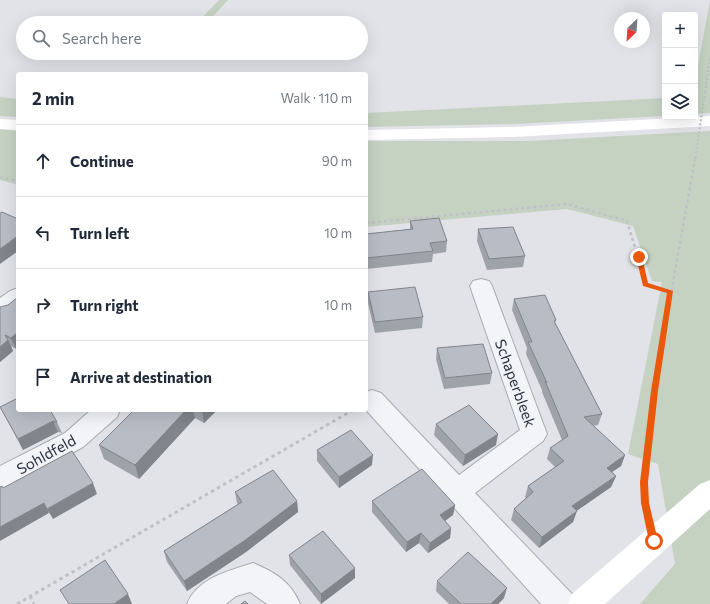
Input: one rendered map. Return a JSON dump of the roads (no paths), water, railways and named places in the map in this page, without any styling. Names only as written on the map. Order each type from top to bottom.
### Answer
[{"type":"main road","points":[[368,135],[513,132],[710,121]]},
{"type":"main road","points":[[0,124],[16,125]]},
{"type":"main road","points":[[583,604],[710,492]]},
{"type":"street","name":"Schaperbleek","points":[[456,492],[534,434],[481,286]]},
{"type":"street","points":[[0,310],[16,298]]},
{"type":"street","points":[[368,410],[456,492],[561,604]]},
{"type":"street","name":"Sohldfeld","points":[[0,479],[74,440],[106,412]]},
{"type":"street","points":[[202,604],[227,585],[253,577],[276,592],[285,604]]}]
